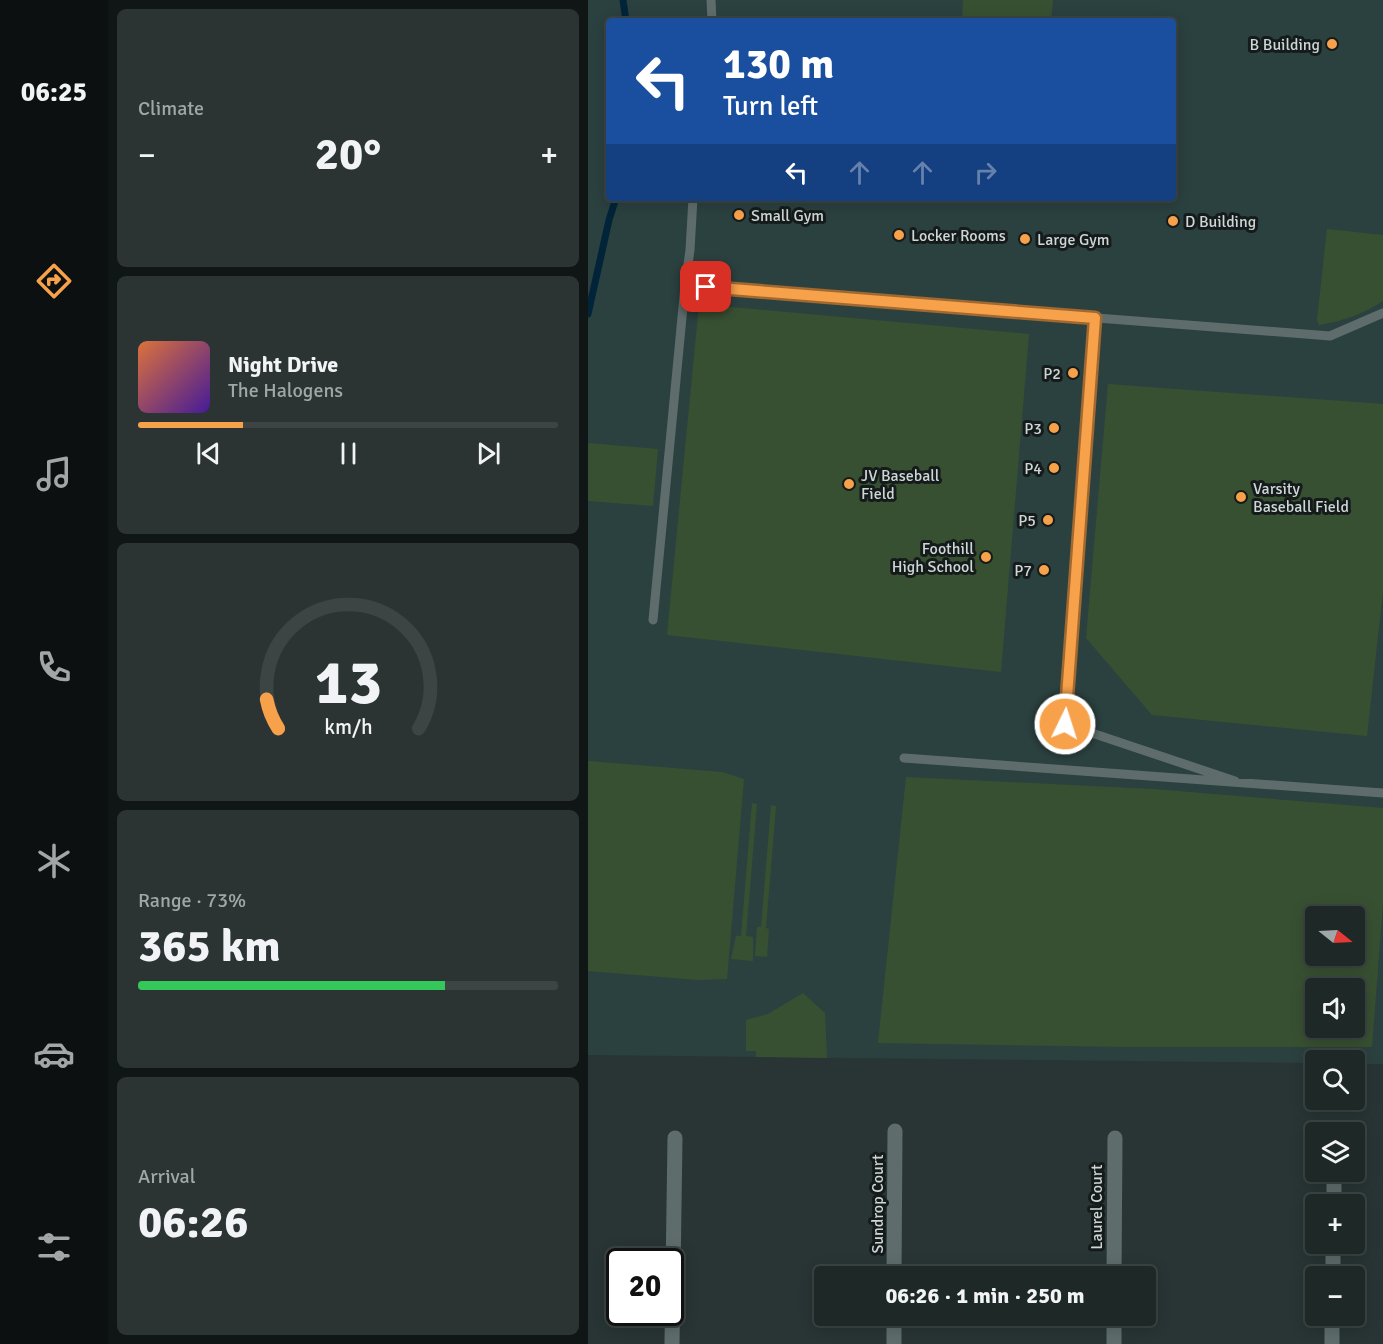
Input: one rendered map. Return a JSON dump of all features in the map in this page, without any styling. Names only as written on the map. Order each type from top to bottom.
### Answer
[{"type":"street","name":"Sundrop Court","points":[[894,1266],[896,1131]]},
{"type":"street","points":[[672,1344],[675,1138]]},
{"type":"street","name":"Laurel Court","points":[[1114,1138],[1114,1266]]},
{"type":"street","points":[[894,1326],[894,1344]]},
{"type":"street","points":[[1114,1326],[1114,1344]]},
{"type":"street","points":[[1332,1326],[1332,1344]]},
{"type":"lane","points":[[711,0],[712,18]]},
{"type":"lane","points":[[653,620],[690,250],[693,201]]},
{"type":"lane","points":[[685,285],[1330,336],[1383,313]]},
{"type":"lane","points":[[1095,318],[1065,724],[1234,781]]},
{"type":"lane","points":[[904,758],[1383,793]]},
{"type":"shaded area","name":"Foothill High School","points":[[588,0],[1383,0],[1383,1064],[1365,1064],[1365,1050],[1305,1050],[1305,1063],[588,1055]]},
{"type":"green space","points":[[963,0],[1053,0],[1051,18],[962,18]]},
{"type":"green space","points":[[1327,229],[1383,235],[1383,301],[1352,316],[1319,325],[1317,320]]},
{"type":"green space","name":"JV Baseball Field","points":[[699,304],[1029,334],[1001,672],[667,635]]},
{"type":"green space","name":"Varsity Baseball Field","points":[[1108,384],[1383,404],[1383,591],[1367,736],[1152,715],[1086,638]]},
{"type":"green space","points":[[588,443],[658,449],[653,506],[588,501]]},
{"type":"green space","points":[[588,761],[722,772],[744,779],[727,979],[698,980],[588,971]]},
{"type":"green space","points":[[906,777],[1153,789],[1383,808],[1383,903],[1372,1047],[1129,1047],[878,1043]]},
{"type":"green space","points":[[752,803],[757,804],[746,936],[753,937],[753,961],[731,959],[736,936],[741,936]]},
{"type":"green space","points":[[771,805],[776,806],[766,928],[769,929],[767,957],[755,956],[757,927],[761,927]]},
{"type":"green space","points":[[803,993],[825,1013],[827,1058],[756,1057],[756,1051],[746,1051],[746,1020],[768,1014]]},
{"type":"waterway","points":[[623,0],[626,18]]},
{"type":"waterway","points":[[588,314],[615,201]]},
{"type":"place","name":"B Building","points":[[1332,44]]},
{"type":"place","name":"Small Gym","points":[[739,215]]},
{"type":"place","name":"D Building","points":[[1173,221]]},
{"type":"place","name":"Locker Rooms","points":[[899,235]]},
{"type":"place","name":"Large Gym","points":[[1025,239]]},
{"type":"place","name":"P2","points":[[1073,373]]},
{"type":"place","name":"P3","points":[[1054,428]]},
{"type":"place","name":"P4","points":[[1054,468]]},
{"type":"place","name":"JV Baseball Field","points":[[849,484]]},
{"type":"place","name":"Varsity Baseball Field","points":[[1241,497]]},
{"type":"place","name":"P5","points":[[1048,520]]},
{"type":"place","name":"Foothill High School","points":[[986,557]]},
{"type":"place","name":"P7","points":[[1044,570]]},
{"type":"route","points":[[706,287],[1095,318],[1065,724]]}]
